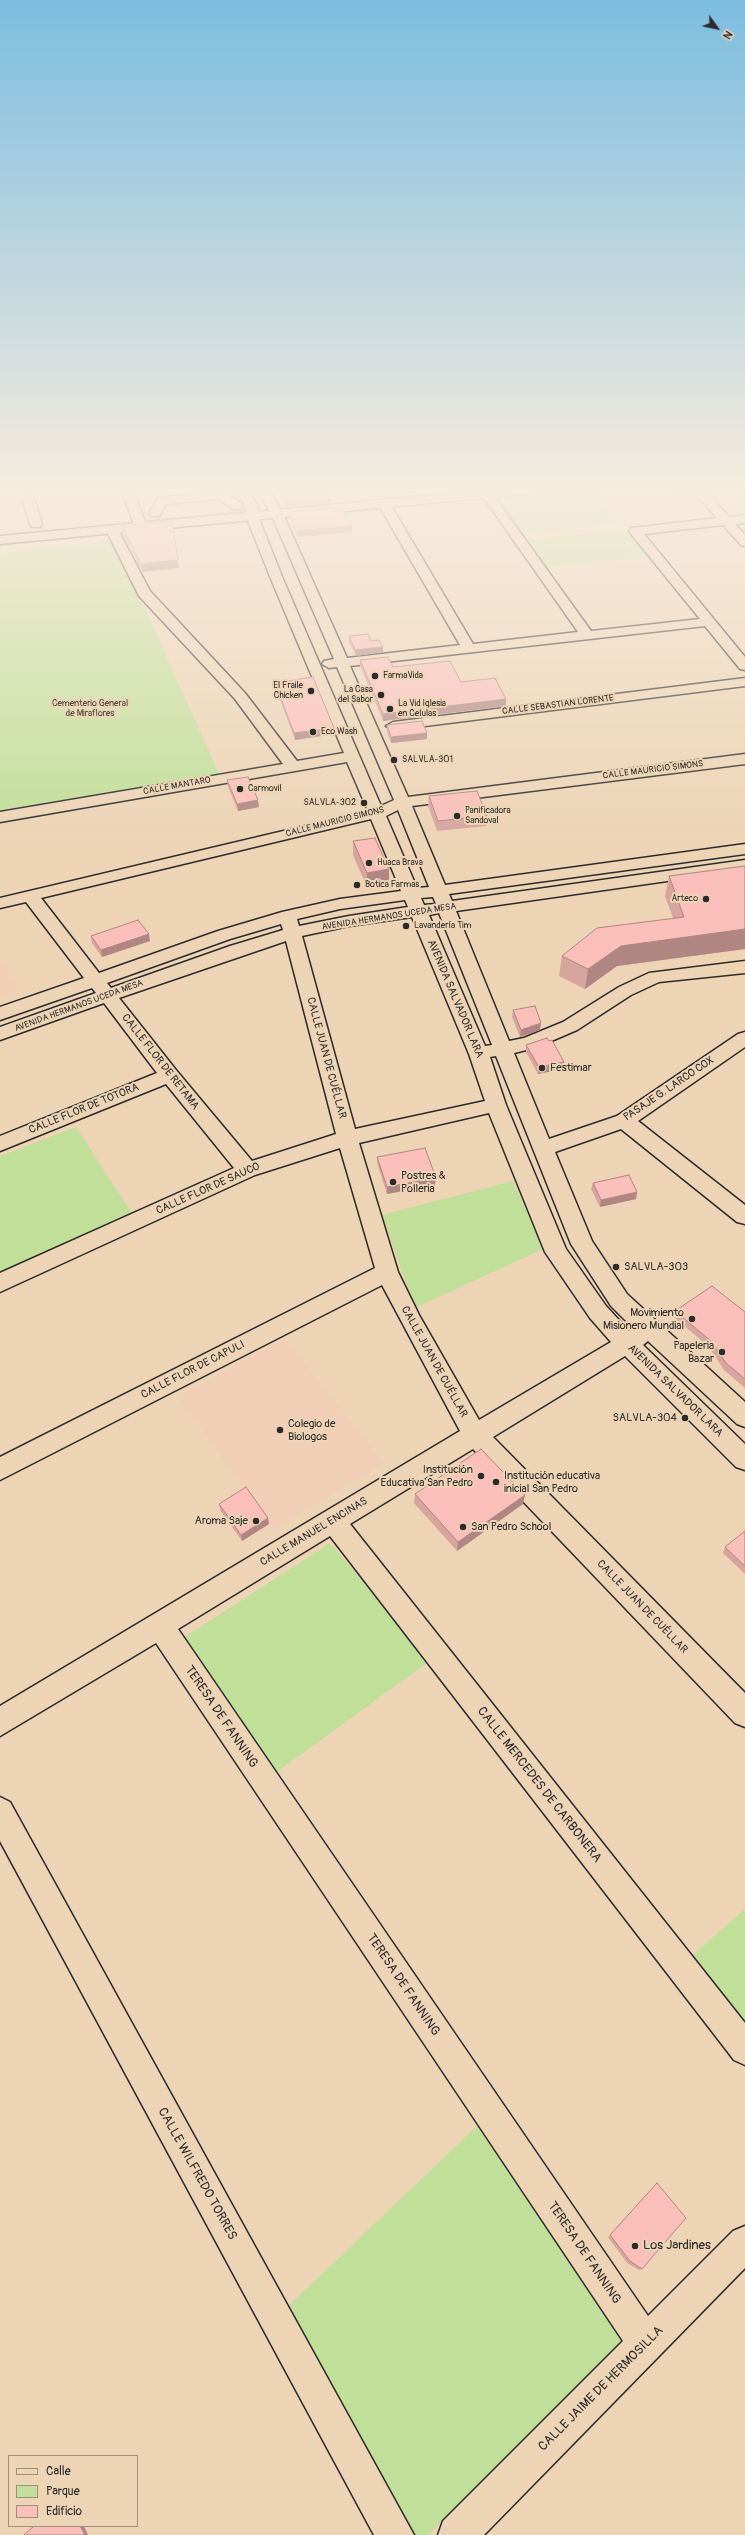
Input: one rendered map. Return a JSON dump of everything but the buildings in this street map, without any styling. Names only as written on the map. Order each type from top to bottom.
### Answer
[{"type":"street","points":[[158,607],[240,696],[293,766]]},
{"type":"street","name":"AVENIDA SALVADOR LARA","points":[[290,607],[316,666],[414,903],[479,1054],[496,1105],[556,1252],[598,1312],[626,1344],[745,1460]]},
{"type":"street","points":[[317,607],[441,891],[582,1244],[620,1300],[649,1329],[745,1417]]},
{"type":"street","points":[[445,607],[469,649]]},
{"type":"street","points":[[568,607],[588,636]]},
{"type":"street","points":[[695,607],[745,666]]},
{"type":"street","points":[[316,666],[707,622]]},
{"type":"street","name":"CALLE SEBASTIAN LORENTE","points":[[370,728],[745,682]]},
{"type":"street","name":"CALLE MANTARO","points":[[0,817],[354,756]]},
{"type":"street","name":"CALLE MAURICIO SIMONS","points":[[0,903],[378,813],[403,802],[745,759]]},
{"type":"street","name":"AVENIDA HERMANOS UCEDA MESA","points":[[0,1014],[224,935],[290,924],[349,921],[414,903],[441,891],[745,849]]},
{"type":"street","points":[[630,865],[639,880]]},
{"type":"street","name":"AVENIDA HERMANOS UCEDA MESA","points":[[414,903],[447,907],[745,865]]},
{"type":"street","name":"CALLE FLOR DE RETAMA","points":[[30,895],[169,1075],[248,1170]]},
{"type":"street","name":"AVENIDA HERMANOS UCEDA MESA","points":[[0,1034],[107,995],[290,924]]},
{"type":"street","name":"CALLE JUAN DE CUÉLLAR","points":[[290,924],[347,1138],[387,1272],[410,1319],[475,1435],[745,1713]]},
{"type":"street","points":[[479,1054],[528,1044],[570,1026],[625,991],[655,977],[745,967]]},
{"type":"street","name":"PASAJE G. LARCO COX","points":[[544,1148],[624,1121],[745,1038]]},
{"type":"street","name":"CALLE FLOR DE TOTORA","points":[[0,1144],[169,1075]]},
{"type":"street","name":"CALLE FLOR DE SAUCO","points":[[0,1283],[248,1170],[347,1138],[496,1105]]},
{"type":"street","points":[[624,1121],[743,1210]]},
{"type":"street","name":"CALLE FLOR DE CAPULI","points":[[0,1469],[387,1272]]},
{"type":"street","name":"CALLE MANUEL ENCINAS","points":[[0,1722],[649,1329]]},
{"type":"street","name":"CALLE MERCEDES DE CARBONERA","points":[[333,1521],[745,2049]]},
{"type":"street","name":"TERESA DE FANNING","points":[[160,1626],[646,2344]]},
{"type":"street","name":"CALLE WILFREDO TORRES","points":[[0,1812],[395,2535]]},
{"type":"street","name":"CALLE JAIME DE HERMOSILLA","points":[[457,2535],[745,2243]]},
{"type":"shaded area","points":[[0,959],[20,990],[0,996]]},
{"type":"shaded area","name":"Colegio de Biologos","points":[[285,1339],[384,1463],[273,1529],[178,1396]]},
{"type":"green space","name":"Cementerio General de Miraflores","points":[[0,607],[144,607],[221,778],[0,817]]},
{"type":"green space","points":[[76,1127],[135,1218],[0,1274],[0,1156]]},
{"type":"green space","points":[[513,1181],[543,1249],[415,1308],[382,1215]]},
{"type":"green space","points":[[330,1543],[431,1660],[270,1777],[185,1637]]},
{"type":"green space","points":[[745,1909],[745,2026],[691,1957]]},
{"type":"green space","points":[[477,2126],[628,2341],[428,2535],[389,2535],[277,2317]]},
{"type":"place","name":"FarmaVida","points":[[375,676]]},
{"type":"place","name":"El Fraile Chicken","points":[[311,691]]},
{"type":"place","name":"La Casa del Sabor","points":[[381,695]]},
{"type":"place","name":"La Vid Iglesia en Celulas","points":[[390,709]]},
{"type":"place","name":"Eco Wash","points":[[313,732]]},
{"type":"place","name":"SALVLA-301","points":[[394,760]]},
{"type":"place","name":"Carmovil","points":[[240,789]]},
{"type":"place","name":"SALVLA-302","points":[[364,803]]},
{"type":"place","name":"Panificadora Sandoval","points":[[457,816]]},
{"type":"place","name":"Huaca Brava","points":[[369,863]]},
{"type":"place","name":"Botica Farmas","points":[[357,885]]},
{"type":"place","name":"Arteco","points":[[706,899]]},
{"type":"place","name":"Lavandería Tim","points":[[406,926]]},
{"type":"place","name":"Festimar","points":[[542,1068]]},
{"type":"place","name":"Postres & Polleria","points":[[393,1182]]},
{"type":"place","name":"SALVLA-303","points":[[616,1267]]},
{"type":"place","name":"Movimiento Misionero Mundial","points":[[692,1319]]},
{"type":"place","name":"Papeleria Bazar","points":[[722,1352]]},
{"type":"place","name":"SALVLA-304","points":[[685,1418]]},
{"type":"place","name":"Colegio de Biologos","points":[[280,1430]]},
{"type":"place","name":"Institución Educativa San Pedro","points":[[481,1476]]},
{"type":"place","name":"Institución educativa inicial San Pedro","points":[[496,1482]]},
{"type":"place","name":"Aroma Saje","points":[[256,1521]]},
{"type":"place","name":"San Pedro School","points":[[463,1527]]},
{"type":"place","name":"Los Jardines","points":[[635,2246]]}]
